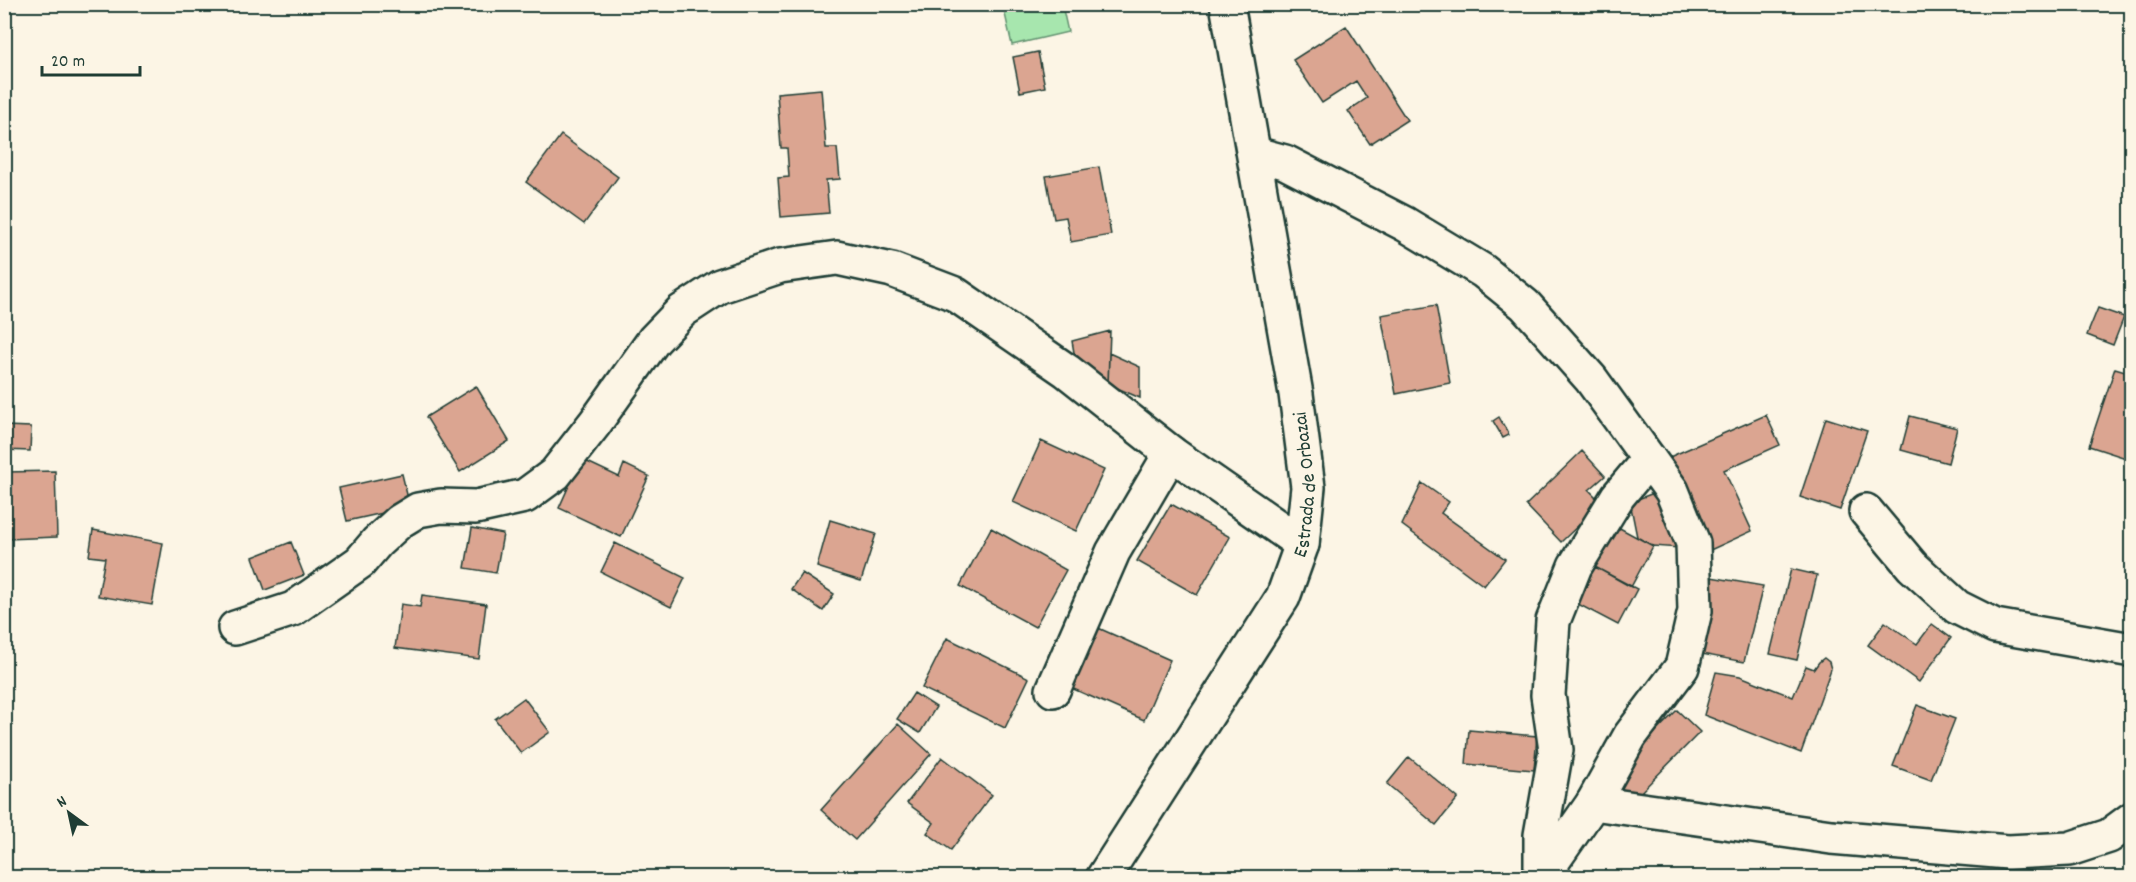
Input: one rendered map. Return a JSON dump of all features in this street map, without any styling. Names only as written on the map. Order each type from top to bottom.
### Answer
[{"type":"street","name":"Estrada de Orbazai","points":[[1103,878],[1283,597],[1302,544],[1308,487],[1296,394],[1227,4]]},
{"type":"street","points":[[1255,154],[1286,162],[1405,224],[1483,271],[1525,304],[1591,379],[1672,491],[1693,543],[1695,611],[1682,667],[1630,736],[1593,803],[1541,878]]},
{"type":"street","points":[[235,628],[293,609],[360,562],[376,542],[400,521],[418,510],[441,506],[476,507],[525,496],[555,474],[596,423],[654,340],[682,311],[720,286],[780,266],[837,258],[892,270],[955,294],[1067,371],[1171,453],[1302,544]]},
{"type":"street","points":[[1053,690],[1113,552],[1171,453]]},
{"type":"street","points":[[1541,878],[1541,835],[1556,750],[1548,695],[1553,621],[1575,566],[1618,496],[1649,459]]},
{"type":"street","points":[[1866,511],[1912,566],[1957,607],[1995,626],[2132,650]]},
{"type":"street","points":[[1593,803],[1831,837],[2008,852],[2069,849],[2109,836],[2132,819]]},
{"type":"green space","points":[[1003,5],[1062,5],[1068,32],[1012,45]]},
{"type":"building","points":[[1346,26],[1407,120],[1370,144],[1348,111],[1367,98],[1356,81],[1322,103],[1293,60]]},
{"type":"building","points":[[1038,52],[1045,87],[1020,92],[1013,57]]},
{"type":"building","points":[[821,89],[826,148],[837,148],[840,179],[826,180],[829,213],[781,217],[778,178],[789,177],[787,148],[781,148],[777,93]]},
{"type":"building","points":[[561,135],[618,177],[584,224],[526,182]]},
{"type":"building","points":[[1099,167],[1111,235],[1071,242],[1066,217],[1054,219],[1046,176]]},
{"type":"building","points":[[1436,305],[1450,383],[1396,394],[1381,315]]},
{"type":"building","points":[[2098,308],[2124,317],[2113,345],[2087,335]]},
{"type":"building","points":[[1110,331],[1108,384],[1077,370],[1072,341]]},
{"type":"building","points":[[1109,353],[1140,367],[1140,398],[1108,384]]},
{"type":"building","points":[[2115,368],[2132,373],[2132,460],[2089,446]]},
{"type":"building","points":[[476,386],[509,441],[460,472],[426,417]]},
{"type":"building","points":[[1766,415],[1780,445],[1724,470],[1752,531],[1706,552],[1665,459]]},
{"type":"building","points":[[1910,416],[1957,428],[1948,463],[1901,450]]},
{"type":"building","points":[[1499,417],[1509,435],[1503,438],[1493,421]]},
{"type":"building","points":[[1826,418],[1867,431],[1840,510],[1800,497]]},
{"type":"building","points":[[4,426],[31,427],[30,451],[4,450]]},
{"type":"building","points":[[1041,441],[1104,470],[1076,531],[1013,502]]},
{"type":"building","points":[[1582,451],[1605,476],[1589,490],[1602,503],[1561,542],[1526,505]]},
{"type":"building","points":[[581,459],[619,477],[624,464],[649,476],[621,537],[559,508]]},
{"type":"building","points":[[55,471],[57,537],[7,539],[6,472]]},
{"type":"building","points":[[402,474],[410,507],[347,521],[339,488]]},
{"type":"building","points":[[1422,483],[1449,502],[1441,513],[1505,559],[1484,586],[1402,525]]},
{"type":"building","points":[[1659,491],[1679,548],[1653,546],[1637,537],[1630,502]]},
{"type":"building","points":[[1171,504],[1230,537],[1197,595],[1137,561]]},
{"type":"building","points":[[830,520],[876,534],[861,581],[817,567]]},
{"type":"building","points":[[1616,526],[1653,546],[1631,587],[1595,567]]},
{"type":"building","points":[[472,528],[503,534],[496,573],[465,568]]},
{"type":"building","points":[[991,528],[1066,570],[1035,627],[960,586]]},
{"type":"building","points":[[93,530],[163,543],[152,605],[98,596],[105,558],[89,556]]},
{"type":"building","points":[[291,542],[304,575],[265,590],[253,557]]},
{"type":"building","points":[[615,543],[685,578],[671,607],[601,572]]},
{"type":"building","points":[[1595,567],[1637,589],[1618,625],[1576,603]]},
{"type":"building","points":[[1791,569],[1817,575],[1797,660],[1770,654]]},
{"type":"building","points":[[802,573],[834,594],[823,611],[791,589]]},
{"type":"building","points":[[1711,577],[1763,586],[1744,662],[1691,652]]},
{"type":"building","points":[[422,595],[486,604],[479,659],[395,648],[401,604],[420,607]]},
{"type":"building","points":[[1885,622],[1917,644],[1932,624],[1951,638],[1919,682],[1868,645]]},
{"type":"building","points":[[1096,627],[1170,660],[1144,720],[1069,687]]},
{"type":"building","points":[[947,638],[1029,678],[1005,728],[922,688]]},
{"type":"building","points":[[1824,658],[1829,662],[1831,669],[1801,753],[1704,715],[1716,672],[1740,676],[1793,697],[1806,666],[1814,669]]},
{"type":"building","points":[[914,693],[936,707],[920,733],[897,719]]},
{"type":"building","points":[[524,698],[550,732],[521,753],[495,719]]},
{"type":"building","points":[[1917,705],[1955,719],[1931,780],[1893,766]]},
{"type":"building","points":[[1677,710],[1700,732],[1633,800],[1611,778]]},
{"type":"building","points":[[898,724],[931,754],[855,840],[821,810]]},
{"type":"building","points":[[1469,730],[1537,736],[1534,770],[1466,764]]},
{"type":"building","points":[[942,757],[992,795],[951,850],[927,833],[934,823],[907,803]]},
{"type":"building","points":[[1409,757],[1458,798],[1436,825],[1387,784]]}]
